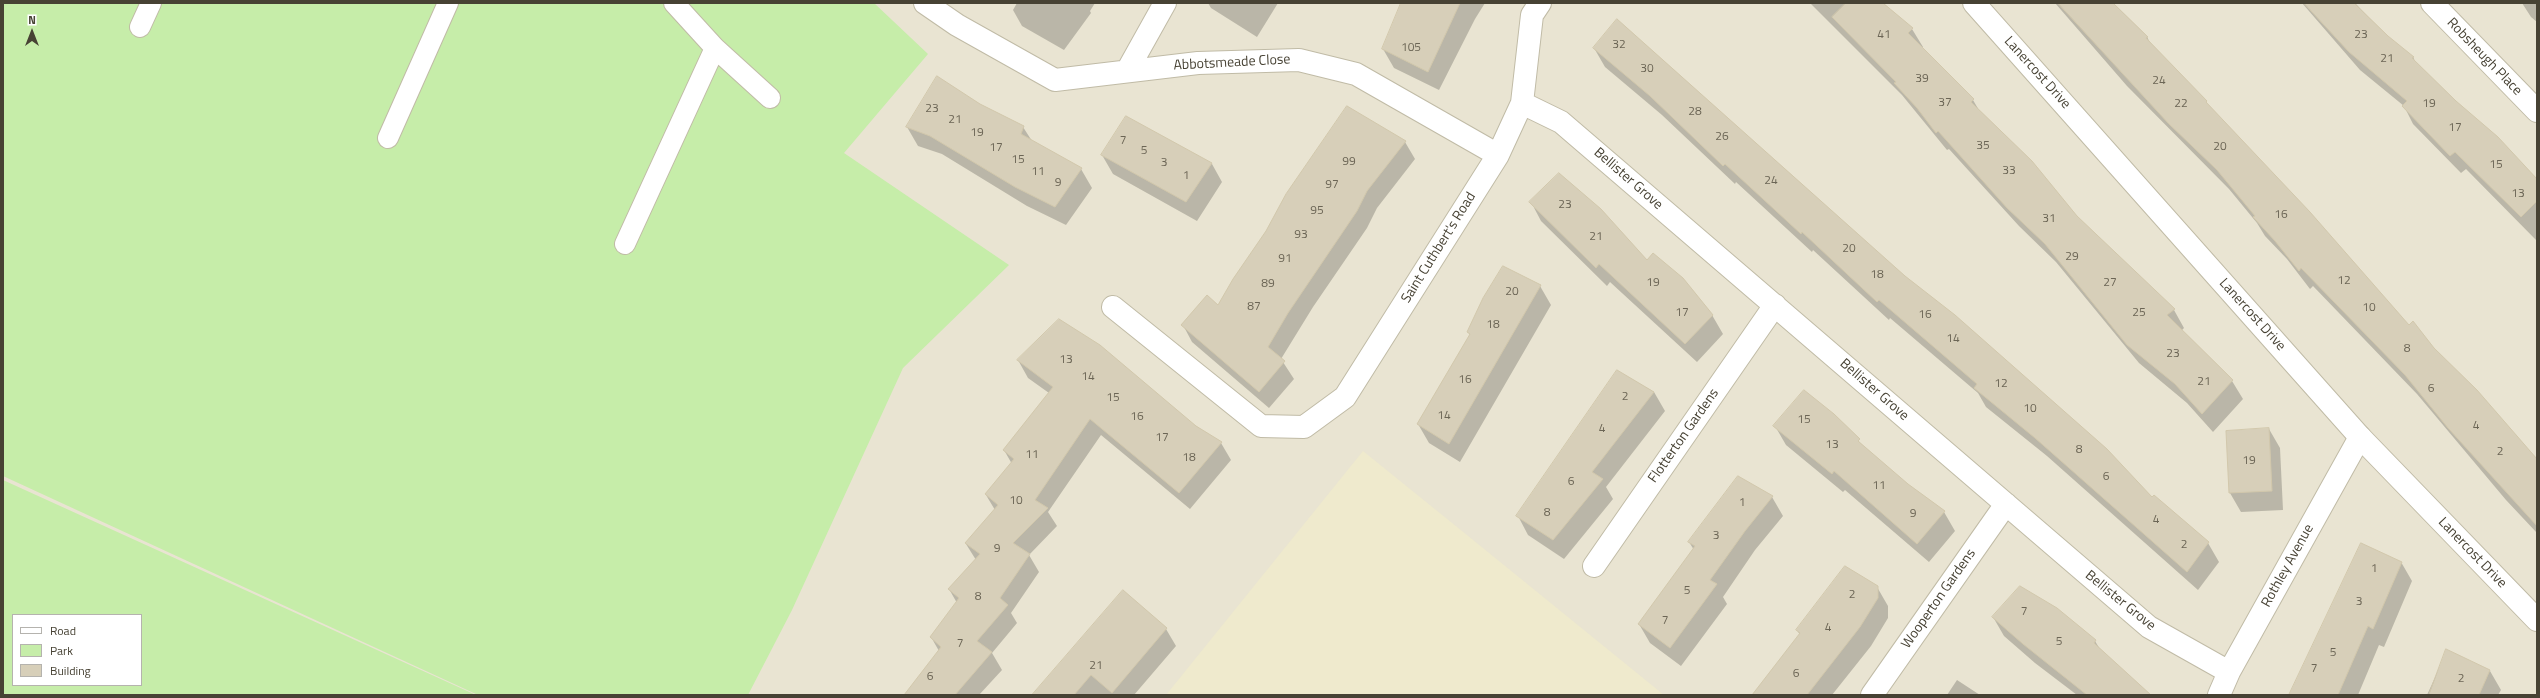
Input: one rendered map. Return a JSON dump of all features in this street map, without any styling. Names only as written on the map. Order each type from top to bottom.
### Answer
[{"type":"street","name":"Abbotsmeade Close","points":[[925,3],[957,25],[1055,80],[1198,63],[1299,60],[1356,74],[1498,155]]},
{"type":"street","points":[[1126,71],[1165,3]]},
{"type":"street","name":"Saint Cuthbert's Road","points":[[1113,307],[1261,426],[1304,427],[1345,397],[1498,155],[1522,103],[1532,15],[1540,3]]},
{"type":"street","name":"Lanercost Drive","points":[[1974,3],[2360,437],[2537,620]]},
{"type":"street","name":"Robsheugh Place","points":[[2432,3],[2537,111]]},
{"type":"street","name":"Bellister Grove","points":[[1522,103],[1561,122],[2148,627],[2229,672]]},
{"type":"street","name":"Flotterton Gardens","points":[[1594,566],[1775,305]]},
{"type":"street","name":"Rothley Avenue","points":[[2219,695],[2229,672],[2360,437]]},
{"type":"street","name":"Wooperton Gardens","points":[[1872,695],[2006,504]]},
{"type":"lane","points":[[140,27],[151,3]]},
{"type":"lane","points":[[388,138],[448,3]]},
{"type":"lane","points":[[674,3],[715,48],[770,98]]},
{"type":"lane","points":[[625,244],[715,48]]},
{"type":"shaded area","points":[[3,3],[2537,3],[2537,695],[3,695]]},
{"type":"shaded area","points":[[1363,451],[1462,531],[1664,695],[1166,695]]},
{"type":"green space","points":[[3,3],[874,3],[928,54],[844,153],[1009,265],[903,368],[792,610],[748,695],[478,695],[3,476]]},
{"type":"green space","points":[[3,480],[476,695],[3,695]]},
{"type":"building","points":[[1401,3],[1460,3],[1428,72],[1382,49]]},
{"type":"building","points":[[1846,3],[1883,3],[1913,28],[1908,33],[1974,99],[1971,102],[2032,161],[2077,216],[2175,309],[2167,315],[2233,380],[2202,414],[2175,384],[2127,345],[2045,244],[2007,208],[1938,131],[1936,133],[1917,108],[1894,83],[1896,82],[1832,17]]},
{"type":"building","points":[[2058,3],[2113,3],[2148,37],[2146,38],[2310,212],[2409,325],[2413,321],[2434,348],[2477,390],[2537,459],[2537,526],[2448,428],[2405,375],[2301,268],[2299,271],[2253,217],[2255,216],[2217,170],[2169,124]]},
{"type":"building","points":[[2304,3],[2354,3],[2388,36],[2414,57],[2412,58],[2456,101],[2498,137],[2537,179],[2537,201],[2521,217],[2455,152],[2450,156],[2402,106],[2407,101],[2349,52]]},
{"type":"building","points":[[1617,19],[1905,276],[1955,315],[2107,449],[2152,497],[2154,495],[2209,542],[2187,572],[2035,438],[1974,388],[1977,384],[1879,300],[1877,302],[1802,232],[1801,234],[1725,164],[1723,166],[1650,96],[1593,48]]},
{"type":"building","points":[[937,76],[980,104],[1024,126],[1021,134],[1082,168],[1055,207],[1015,187],[930,136],[906,127]]},
{"type":"building","points":[[1347,106],[1406,141],[1367,191],[1357,211],[1288,313],[1268,347],[1285,361],[1259,392],[1181,325],[1207,295],[1218,305],[1233,279],[1266,231],[1286,194]]},
{"type":"building","points":[[1126,116],[1212,163],[1186,202],[1101,155]]},
{"type":"building","points":[[1559,173],[1601,209],[1647,260],[1653,253],[1683,278],[1713,315],[1685,344],[1599,264],[1596,268],[1529,202]]},
{"type":"building","points":[[1503,266],[1541,285],[1449,444],[1417,424],[1470,334],[1467,332],[1483,298]]},
{"type":"building","points":[[1059,319],[1100,345],[1196,426],[1222,442],[1179,493],[1090,419],[1035,500],[1048,508],[1013,543],[1030,554],[1000,598],[1008,605],[977,641],[992,652],[955,695],[904,695],[941,647],[930,637],[959,598],[948,589],[980,554],[965,543],[998,505],[985,494],[1014,459],[1003,450],[1053,387],[1017,360]]},
{"type":"building","points":[[1617,370],[1654,392],[1592,472],[1603,479],[1553,540],[1516,516]]},
{"type":"building","points":[[1804,390],[1834,414],[1860,439],[1858,441],[1908,484],[1945,511],[1917,544],[1834,471],[1832,474],[1773,426]]},
{"type":"building","points":[[2269,428],[2272,491],[2229,493],[2226,431]]},
{"type":"building","points":[[1738,476],[1773,496],[1745,531],[1710,580],[1717,584],[1670,648],[1638,624],[1695,546],[1688,542]]},
{"type":"building","points":[[2361,543],[2402,562],[2373,629],[2368,626],[2338,695],[2289,695]]},
{"type":"building","points":[[1845,566],[1878,586],[1878,598],[1860,627],[1807,695],[1752,695],[1800,633],[1796,630]]},
{"type":"building","points":[[2020,586],[2057,608],[2096,640],[2094,643],[2151,695],[2087,695],[2023,644],[1992,617]]},
{"type":"building","points":[[1123,590],[1167,628],[1112,693],[1091,675],[1074,695],[1032,695]]},
{"type":"building","points":[[2446,649],[2490,670],[2479,695],[2429,695]]}]
